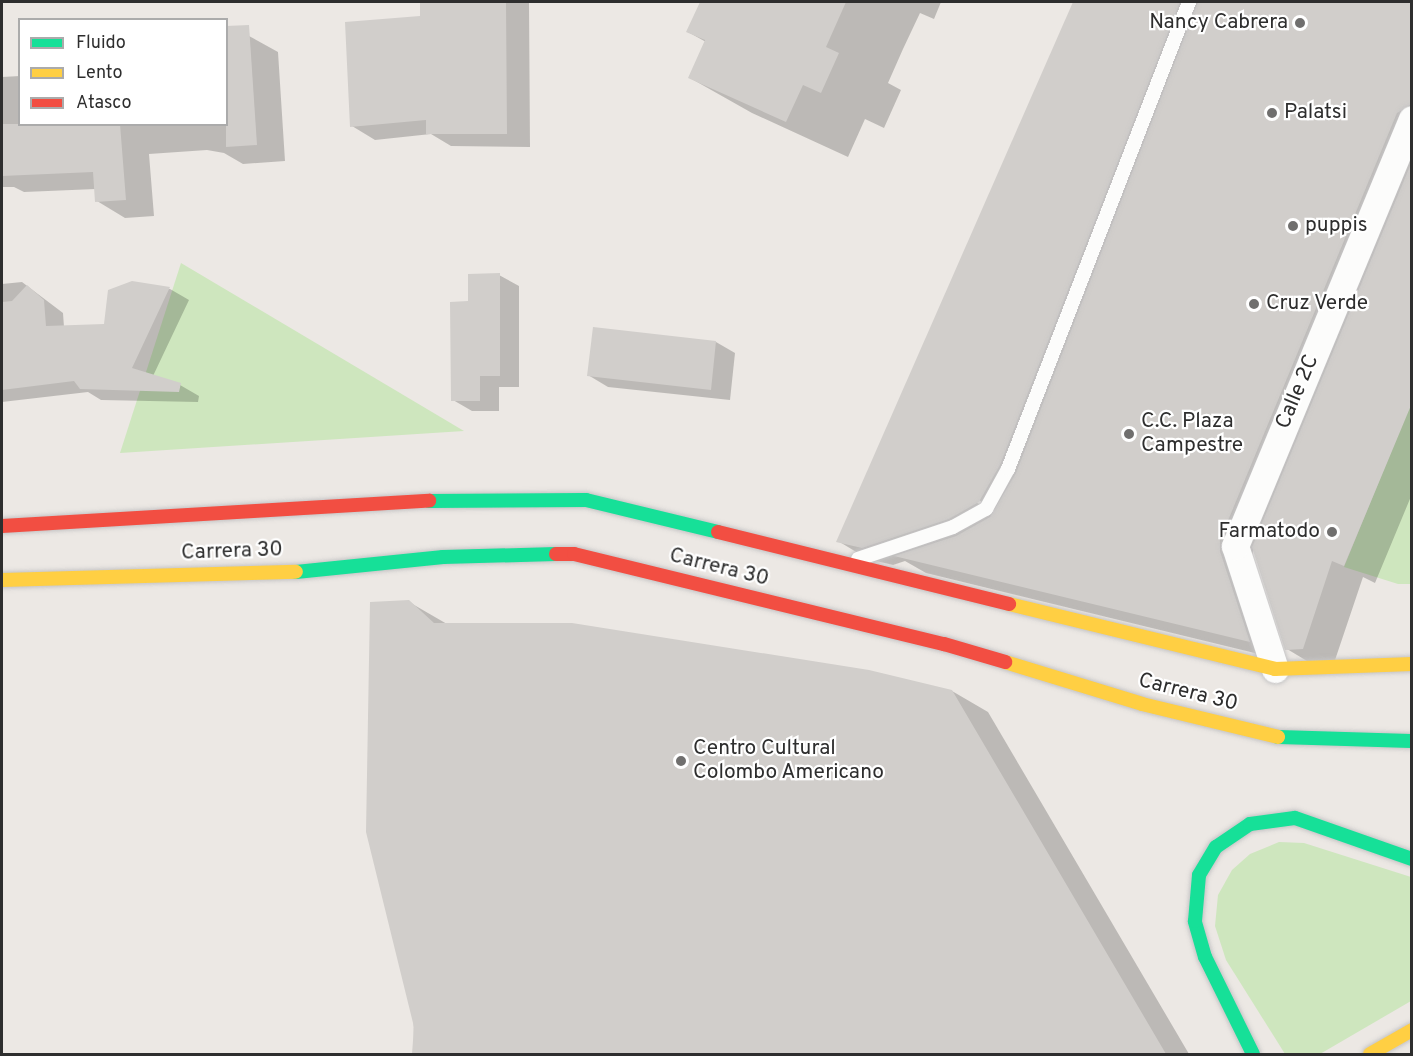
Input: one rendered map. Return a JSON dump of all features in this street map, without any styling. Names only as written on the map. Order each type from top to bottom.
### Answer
[{"type":"main road","name":"Carrera 30","points":[[2,526],[451,500],[586,500],[847,562],[1275,669],[1412,663]]},
{"type":"main road","name":"Carrera 30","points":[[2,580],[283,573],[443,557],[574,554],[944,644],[1142,704],[1267,735],[1297,740],[1412,741]]},
{"type":"main road","points":[[1253,1054],[1205,957],[1196,921],[1199,875],[1216,847],[1250,824],[1295,818],[1412,859]]},
{"type":"main road","points":[[1370,1054],[1412,1030]]},
{"type":"street","name":"Calle 2C","points":[[1275,669],[1235,546],[1412,119]]},
{"type":"lane","points":[[847,562],[953,527],[986,509],[1008,470],[1189,2]]},
{"type":"green space","points":[[181,263],[464,431],[120,453]]},
{"type":"green space","points":[[1411,403],[1411,584],[1398,584],[1344,567]]},
{"type":"green space","points":[[1279,842],[1304,843],[1411,877],[1411,1001],[1320,1054],[1285,1054],[1226,960],[1215,926],[1218,895],[1232,870],[1250,854]]},
{"type":"building","points":[[420,2],[506,2],[507,134],[426,134],[426,120],[350,127],[345,22],[420,16]]},
{"type":"building","points":[[700,2],[846,2],[826,47],[839,53],[821,93],[803,85],[786,122],[688,78],[705,40],[686,32]]},
{"type":"building","points":[[1073,2],[1180,2],[1000,465],[979,502],[949,519],[862,548],[836,542]]},
{"type":"building","points":[[1198,2],[1412,2],[1412,104],[1397,113],[1220,540],[1220,551],[1250,642],[894,556],[956,536],[990,517],[1016,473]]},
{"type":"building","points":[[249,25],[257,145],[226,147],[228,26]]},
{"type":"building","points":[[2,124],[120,126],[126,200],[95,202],[93,172],[2,176]]},
{"type":"building","points":[[1412,161],[1412,403],[1344,566],[1332,561],[1303,649],[1285,650],[1252,547]]},
{"type":"building","points":[[500,273],[500,376],[480,376],[480,401],[451,401],[450,302],[468,301],[468,274]]},
{"type":"building","points":[[132,281],[170,287],[132,368],[181,383],[179,392],[80,389],[74,381],[2,390],[2,302],[12,301],[27,285],[44,300],[46,326],[104,324],[108,290]]},
{"type":"building","points":[[593,327],[716,341],[711,390],[587,376]]},
{"type":"building","name":"Centro Cultural Colombo Americano","points":[[409,600],[434,623],[572,623],[869,670],[952,690],[1166,1054],[412,1054],[414,1027],[366,832],[370,602]]},
{"type":"traffic: fast","points":[[429,501],[586,500],[718,532]]},
{"type":"traffic: fast","points":[[296,572],[443,557],[556,554]]},
{"type":"traffic: fast","points":[[1278,737],[1412,741]]},
{"type":"traffic: fast","points":[[1253,1054],[1205,957],[1195,921],[1199,875],[1216,847],[1250,824],[1295,818],[1412,859]]},
{"type":"traffic: slow","points":[[2,580],[296,572]]},
{"type":"traffic: slow","points":[[1009,604],[1275,669],[1412,664]]},
{"type":"traffic: slow","points":[[1005,662],[1142,704],[1278,737]]},
{"type":"traffic: slow","points":[[1370,1054],[1412,1030]]},
{"type":"traffic: jam","points":[[2,526],[429,501]]},
{"type":"traffic: jam","points":[[718,532],[1009,604]]},
{"type":"traffic: jam","points":[[556,554],[574,554],[944,644],[1005,662]]},
{"type":"place","name":"Nancy Cabrera","points":[[1300,23]]},
{"type":"place","name":"Palatsi","points":[[1272,113]]},
{"type":"place","name":"puppis","points":[[1293,226]]},
{"type":"place","name":"Cruz Verde","points":[[1254,304]]},
{"type":"place","name":"C.C. Plaza Campestre","points":[[1129,434]]},
{"type":"place","name":"Farmatodo","points":[[1332,532]]},
{"type":"place","name":"Centro Cultural Colombo Americano","points":[[681,761]]}]
